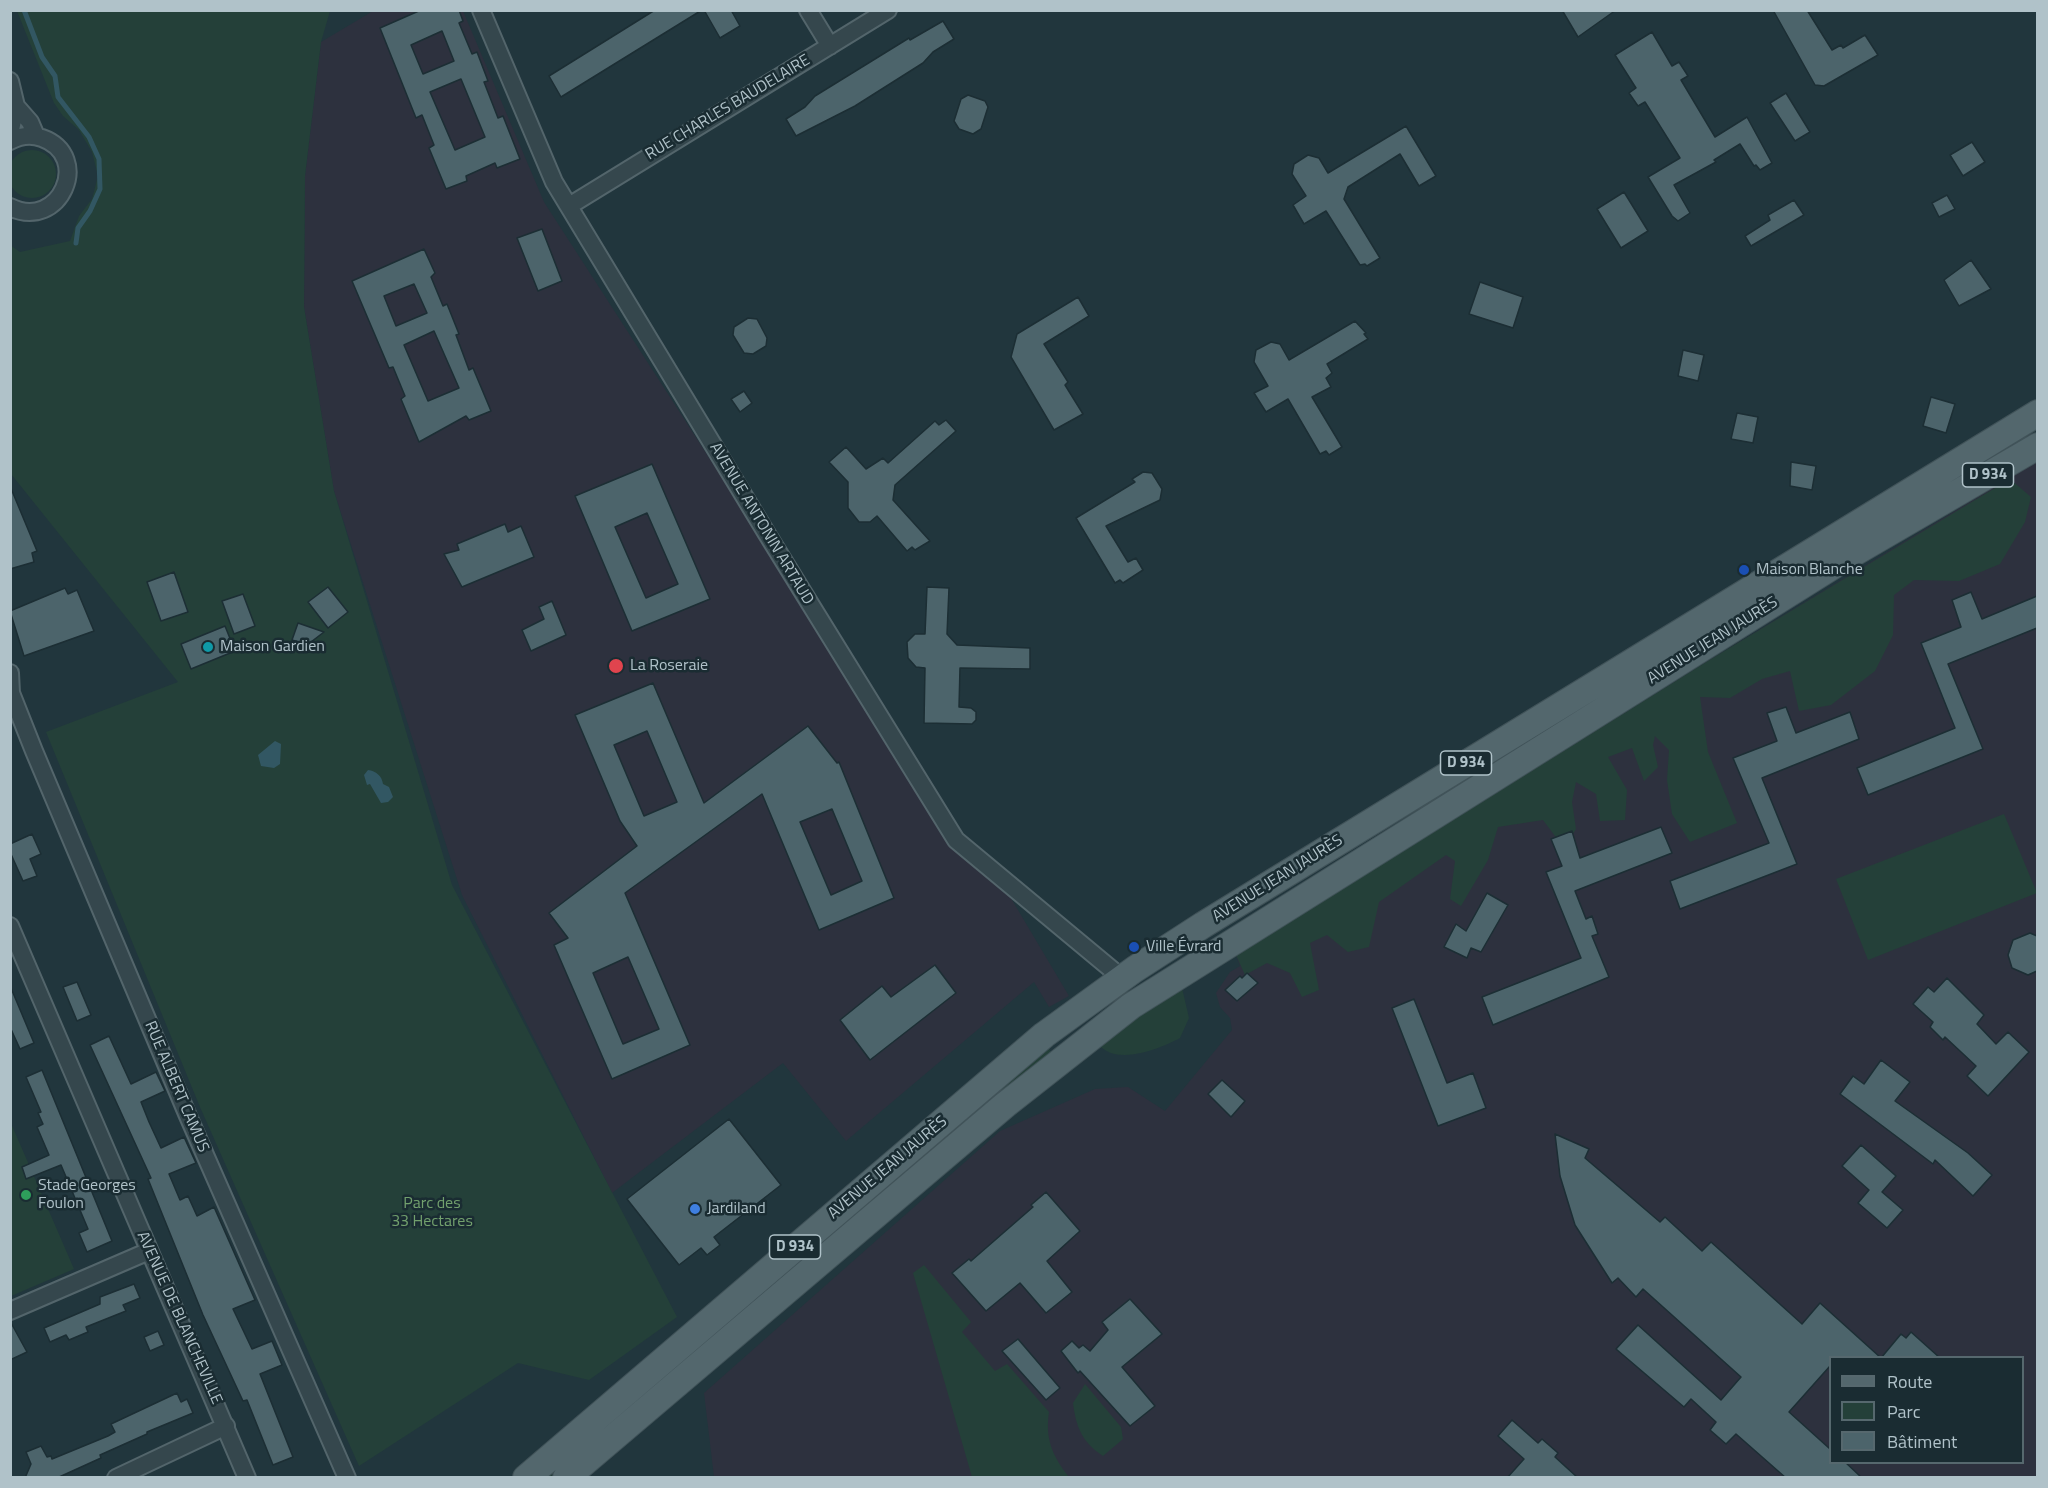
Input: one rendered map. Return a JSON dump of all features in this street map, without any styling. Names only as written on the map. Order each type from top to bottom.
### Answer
[{"type":"main road","name":"AVENUE JEAN JAURÈS","points":[[526,1478],[1044,1035],[1122,978],[1203,925],[2037,413]]},
{"type":"main road","name":"AVENUE JEAN JAURÈS","points":[[566,1478],[1005,1105],[1131,1006],[1848,556],[2037,446]]},
{"type":"street","name":"AVENUE ANTONIN ARTAUD","points":[[480,10],[555,182],[956,840],[1122,978]]},
{"type":"street","points":[[808,10],[830,46]]},
{"type":"street","name":"RUE CHARLES BAUDELAIRE","points":[[569,206],[888,10]]},
{"type":"street","points":[[10,81],[16,106],[10,134]]},
{"type":"street","points":[[16,106],[30,122],[36,136]]},
{"type":"street","points":[[10,141],[23,135],[36,136],[53,144],[65,158],[67,183],[54,204],[43,210],[31,212],[10,207]]},
{"type":"street","name":"RUE ALBERT CAMUS","points":[[10,673],[11,693],[188,1116],[347,1478]]},
{"type":"street","name":"AVENUE DE BLANCHEVILLE","points":[[10,926],[247,1478]]},
{"type":"street","points":[[10,1311],[149,1251]]},
{"type":"street","points":[[116,1478],[226,1426]]},
{"type":"shaded area","name":"La Roseraie","points":[[373,11],[463,11],[544,202],[956,840],[999,878],[1069,996],[1049,1007],[1034,982],[846,1141],[783,1063],[612,1193],[462,895],[334,491],[304,307],[305,176],[321,42]]},
{"type":"shaded area","points":[[2037,461],[2037,1477],[714,1477],[704,1393],[1000,1131],[1095,1089],[1128,1087],[1165,1111],[1232,1030],[1230,1018],[1220,1007],[1216,993],[1230,972],[1240,966],[1236,955],[1708,661]]},
{"type":"shaded area","points":[[275,741],[281,744],[280,764],[274,768],[261,766],[258,755]]},
{"type":"shaded area","points":[[368,770],[378,774],[383,784],[389,787],[393,797],[388,802],[381,803],[370,784],[367,785],[364,775]]},
{"type":"green space","name":"Parc des 33 Hectares","points":[[17,11],[330,11],[321,42],[305,176],[304,307],[334,491],[452,885],[677,1317],[589,1380],[518,1363],[359,1466],[200,1107],[46,732],[178,682],[11,474],[10,245],[20,252],[70,241],[79,216],[92,199],[98,176],[92,152],[79,130],[63,116],[54,103]]},
{"type":"green space","points":[[27,150],[37,150],[49,157],[56,169],[56,179],[49,191],[37,198],[27,198],[12,187],[8,179],[8,169],[19,154]]},
{"type":"green space","points":[[2010,479],[2031,497],[2025,522],[2000,564],[1959,581],[1914,580],[1894,595],[1893,635],[1875,671],[1831,705],[1799,711],[1790,671],[1762,679],[1730,698],[1700,697],[1708,752],[1737,823],[1690,842],[1672,814],[1667,780],[1669,750],[1655,736],[1653,745],[1658,767],[1644,781],[1632,748],[1608,757],[1627,790],[1625,820],[1600,821],[1596,794],[1576,782],[1572,802],[1576,829],[1564,848],[1543,820],[1498,827],[1488,860],[1461,906],[1450,899],[1455,861],[1446,855],[1379,902],[1369,947],[1348,952],[1327,935],[1310,943],[1319,990],[1302,997],[1290,973],[1267,963],[1245,975],[1236,955],[1708,661]]},
{"type":"green space","points":[[2004,814],[2037,893],[1868,960],[1836,879]]},
{"type":"green space","points":[[1182,988],[1189,1018],[1180,1038],[1150,1051],[1127,1055],[1107,1051],[1099,1045],[1129,1019]]},
{"type":"green space","points":[[1047,1045],[1052,1054],[550,1477],[540,1478]]},
{"type":"green space","name":"Stade Georges Foulon","points":[[10,1121],[74,1269],[11,1296],[10,1296]]},
{"type":"green space","points":[[924,1265],[971,1322],[962,1332],[995,1371],[1007,1364],[1049,1412],[1048,1430],[1051,1446],[1068,1476],[972,1477],[913,1273]]},
{"type":"green space","points":[[1085,1384],[1121,1427],[1123,1439],[1103,1456],[1085,1439],[1076,1419],[1073,1403]]},
{"type":"building","points":[[421,10],[459,10],[463,21],[459,23],[472,54],[477,52],[488,81],[484,82],[498,118],[503,116],[520,159],[497,168],[495,163],[466,176],[467,181],[446,189],[429,148],[434,145],[422,115],[416,118],[380,28]],"holes":[[[442,31],[454,61],[423,74],[411,45]],[[461,79],[485,137],[455,150],[430,92]]]},
{"type":"building","points":[[655,10],[702,10],[561,97],[549,76]]},
{"type":"building","points":[[704,10],[731,10],[740,26],[720,38]]},
{"type":"building","points":[[1562,10],[1616,10],[1578,37]]},
{"type":"building","points":[[1773,10],[1807,10],[1832,50],[1841,45],[1843,48],[1865,35],[1878,55],[1824,86],[1815,85]]},
{"type":"building","points":[[943,21],[954,39],[933,52],[923,63],[855,106],[796,136],[786,119],[805,107],[815,96],[909,38],[910,40]]},
{"type":"building","points":[[1652,32],[1672,66],[1679,62],[1688,76],[1681,80],[1715,137],[1747,117],[1772,163],[1760,170],[1756,165],[1754,166],[1740,144],[1714,160],[1716,162],[1674,185],[1690,213],[1678,221],[1672,216],[1648,177],[1680,158],[1645,102],[1638,106],[1629,93],[1636,88],[1615,55]]},
{"type":"building","points":[[1786,93],[1810,132],[1795,141],[1770,103]]},
{"type":"building","points":[[968,95],[985,101],[988,107],[981,129],[973,134],[959,129],[954,121],[961,99]]},
{"type":"building","points":[[1406,126],[1436,176],[1419,186],[1400,154],[1348,187],[1344,199],[1380,258],[1367,266],[1360,265],[1326,211],[1304,224],[1293,205],[1306,196],[1292,174],[1294,164],[1308,155],[1319,158],[1328,173]]},
{"type":"building","points":[[1972,142],[1985,162],[1963,176],[1950,155]]},
{"type":"building","points":[[1624,192],[1648,231],[1621,248],[1597,209]]},
{"type":"building","points":[[1947,195],[1955,209],[1939,217],[1932,203]]},
{"type":"building","points":[[1794,200],[1804,215],[1751,246],[1745,236],[1770,220],[1768,215]]},
{"type":"building","points":[[542,229],[562,281],[538,291],[517,238]]},
{"type":"building","points":[[424,249],[435,273],[431,277],[443,306],[447,304],[459,334],[456,335],[469,370],[473,368],[491,411],[469,420],[466,416],[419,442],[401,399],[405,396],[393,367],[389,368],[352,281]],"holes":[[[414,284],[427,313],[396,326],[384,296]],[[434,331],[459,388],[428,401],[404,345]]]},
{"type":"building","points":[[1971,260],[1991,289],[1959,306],[1944,280]]},
{"type":"building","points":[[1480,282],[1523,297],[1513,328],[1469,314]]},
{"type":"building","points":[[1078,297],[1089,316],[1044,344],[1068,382],[1065,385],[1083,414],[1054,430],[1011,357],[1017,334]]},
{"type":"building","points":[[748,318],[757,319],[767,338],[766,346],[753,354],[744,353],[733,335],[734,327]]},
{"type":"building","points":[[1355,321],[1366,333],[1364,334],[1368,339],[1327,364],[1332,373],[1326,378],[1331,387],[1312,397],[1342,447],[1329,455],[1326,451],[1320,454],[1288,399],[1266,412],[1254,393],[1268,386],[1254,362],[1256,350],[1271,342],[1280,344],[1289,360]]},
{"type":"building","points":[[1683,350],[1704,355],[1698,381],[1678,376]]},
{"type":"building","points":[[744,391],[752,403],[740,412],[731,399]]},
{"type":"building","points":[[1931,397],[1955,404],[1946,433],[1923,426]]},
{"type":"building","points":[[1737,413],[1758,417],[1753,443],[1731,439]]},
{"type":"building","points":[[946,420],[956,431],[895,485],[893,500],[930,541],[915,550],[912,547],[907,551],[877,516],[870,522],[859,522],[848,508],[848,482],[829,462],[846,447],[866,469],[883,458],[888,463],[935,421],[939,425]]},
{"type":"building","points":[[1791,462],[1816,466],[1812,490],[1790,486]]},
{"type":"building","points":[[652,464],[710,599],[632,631],[575,496]],"holes":[[[647,513],[678,584],[646,598],[615,527]]]},
{"type":"building","points":[[1143,472],[1152,473],[1162,489],[1160,500],[1106,526],[1128,562],[1136,558],[1143,570],[1123,583],[1120,580],[1115,583],[1076,518],[1135,482],[1132,479]]},
{"type":"building","points":[[10,486],[37,551],[32,553],[34,562],[10,569]]},
{"type":"building","points":[[505,524],[508,532],[521,526],[534,557],[462,587],[444,554],[459,550],[457,544]]},
{"type":"building","points":[[174,572],[188,612],[161,621],[147,582]]},
{"type":"building","points":[[328,587],[348,612],[328,628],[308,602]]},
{"type":"building","points":[[927,587],[949,588],[947,634],[957,645],[1030,648],[1030,669],[960,668],[959,707],[971,708],[976,712],[976,720],[972,724],[924,723],[925,668],[916,667],[908,658],[907,642],[915,634],[925,634]]},
{"type":"building","points":[[65,588],[68,594],[77,590],[94,631],[24,656],[10,611]]},
{"type":"building","points":[[1971,592],[1982,619],[2037,596],[2037,628],[1948,664],[1983,749],[1868,795],[1857,768],[1955,728],[1921,643],[1961,627],[1952,600]]},
{"type":"building","points":[[243,594],[255,626],[234,634],[222,601]]},
{"type":"building","points":[[552,601],[566,635],[531,651],[522,630],[544,619],[539,607]]},
{"type":"building","points":[[298,623],[324,632],[307,645],[292,640]]},
{"type":"building","name":"Maison Gardien","points":[[225,626],[235,651],[191,669],[181,644]]},
{"type":"building","points":[[653,683],[704,803],[808,726],[837,763],[839,762],[894,898],[819,930],[762,794],[625,893],[690,1045],[612,1079],[554,945],[568,938],[549,913],[637,846],[620,821],[575,715]],"holes":[[[647,731],[677,802],[644,816],[614,745]],[[832,809],[862,881],[831,895],[800,822]],[[628,957],[659,1029],[623,1044],[593,973]]]},
{"type":"building","points":[[1786,707],[1796,733],[1850,712],[1859,739],[1762,778],[1797,864],[1680,909],[1670,881],[1769,843],[1733,758],[1777,741],[1767,713]]},
{"type":"building","points":[[1661,827],[1672,853],[1575,891],[1586,919],[1592,916],[1598,934],[1592,936],[1609,977],[1493,1025],[1482,997],[1581,958],[1546,872],[1562,866],[1551,839],[1572,831],[1580,858]]},
{"type":"building","points":[[32,834],[41,854],[30,859],[37,876],[23,881],[10,852],[10,844]]},
{"type":"building","points":[[1487,893],[1508,905],[1481,952],[1471,948],[1467,958],[1444,947],[1456,924],[1466,931]]},
{"type":"building","points":[[2030,933],[2037,936],[2037,971],[2028,975],[2012,968],[2008,955],[2013,940]]},
{"type":"building","points":[[935,965],[956,993],[870,1060],[840,1020],[882,986],[891,997]]},
{"type":"building","points":[[1247,973],[1258,983],[1237,1001],[1225,990],[1240,976],[1242,978]]},
{"type":"building","points":[[1947,978],[1984,1015],[1977,1024],[1996,1044],[2008,1032],[2029,1052],[1988,1096],[1967,1076],[1976,1066],[1945,1037],[1943,1040],[1930,1027],[1933,1022],[1913,1004],[1928,987],[1934,992]]},
{"type":"building","points":[[77,982],[91,1015],[77,1021],[63,987]]},
{"type":"building","points":[[11,988],[34,1043],[20,1049],[10,1027]]},
{"type":"building","points":[[1414,999],[1447,1083],[1473,1073],[1486,1108],[1438,1126],[1392,1008]]},
{"type":"building","points":[[109,1036],[131,1084],[156,1072],[165,1091],[141,1102],[161,1148],[184,1137],[196,1163],[169,1174],[180,1200],[188,1196],[197,1216],[214,1207],[255,1300],[233,1309],[252,1349],[272,1341],[282,1365],[260,1374],[293,1457],[273,1465],[247,1400],[243,1401],[203,1315],[148,1179],[151,1178],[90,1045]]},
{"type":"building","points":[[1881,1060],[1910,1082],[1895,1101],[1968,1153],[1992,1175],[1973,1196],[1935,1160],[1933,1164],[1840,1094],[1853,1076],[1864,1084]]},
{"type":"building","points":[[42,1070],[112,1241],[87,1252],[79,1233],[88,1229],[61,1165],[26,1179],[22,1167],[49,1155],[37,1127],[43,1124],[38,1113],[41,1112],[26,1077]]},
{"type":"building","points":[[1222,1080],[1245,1101],[1231,1117],[1208,1094]]},
{"type":"building","points":[[729,1119],[781,1185],[714,1237],[720,1245],[707,1255],[701,1248],[679,1265],[627,1199]]},
{"type":"building","points":[[1555,1134],[1589,1149],[1585,1158],[1660,1222],[1665,1217],[1702,1251],[1711,1242],[1802,1324],[1820,1303],[1879,1356],[1829,1356],[1829,1367],[1789,1412],[1829,1448],[1829,1464],[1847,1464],[1862,1478],[1786,1478],[1736,1434],[1726,1444],[1710,1430],[1716,1422],[1691,1399],[1684,1407],[1616,1349],[1638,1325],[1721,1400],[1741,1377],[1643,1289],[1636,1297],[1618,1278],[1612,1283],[1575,1225],[1560,1176]]},
{"type":"building","points":[[1861,1145],[1896,1176],[1882,1192],[1903,1210],[1887,1228],[1858,1203],[1869,1190],[1842,1166]]},
{"type":"building","points":[[1046,1192],[1080,1231],[1047,1261],[1072,1292],[1046,1313],[1020,1283],[986,1311],[952,1273],[969,1259],[971,1261],[1033,1207],[1031,1205]]},
{"type":"building","points":[[134,1284],[140,1298],[123,1305],[126,1311],[86,1327],[88,1332],[69,1340],[66,1335],[50,1342],[44,1328],[100,1304],[100,1297]]},
{"type":"building","points":[[1130,1299],[1162,1334],[1122,1367],[1155,1406],[1130,1426],[1080,1371],[1078,1373],[1061,1351],[1072,1341],[1079,1348],[1083,1345],[1090,1351],[1108,1330],[1102,1322]]},
{"type":"building","points":[[10,1321],[27,1352],[10,1360]]},
{"type":"building","points":[[158,1331],[164,1345],[150,1351],[144,1337]]},
{"type":"building","points":[[1911,1332],[1938,1356],[1883,1356],[1901,1334],[1906,1338]]},
{"type":"building","points":[[1018,1339],[1060,1388],[1046,1400],[1002,1351]]},
{"type":"building","points":[[177,1393],[181,1402],[187,1399],[193,1413],[147,1432],[100,1455],[101,1458],[57,1478],[25,1478],[31,1464],[26,1452],[41,1446],[47,1457],[51,1456],[52,1459],[108,1436],[115,1432],[111,1424]]},
{"type":"building","points":[[1512,1420],[1538,1443],[1542,1439],[1558,1453],[1555,1457],[1578,1478],[1507,1478],[1524,1459],[1498,1436]]},
{"type":"waterway","points":[[24,10],[42,57],[55,76],[58,97],[89,137],[99,159],[100,189],[90,211],[78,228],[76,243]]},
{"type":"place","name":"Maison Blanche","points":[[1744,570]]},
{"type":"place","name":"Maison Gardien","points":[[208,647]]},
{"type":"place","name":"La Roseraie","points":[[616,666]]},
{"type":"place","name":"Ville Évrard","points":[[1134,947]]},
{"type":"place","name":"Stade Georges Foulon","points":[[26,1195]]},
{"type":"place","name":"Jardiland","points":[[695,1209]]}]
